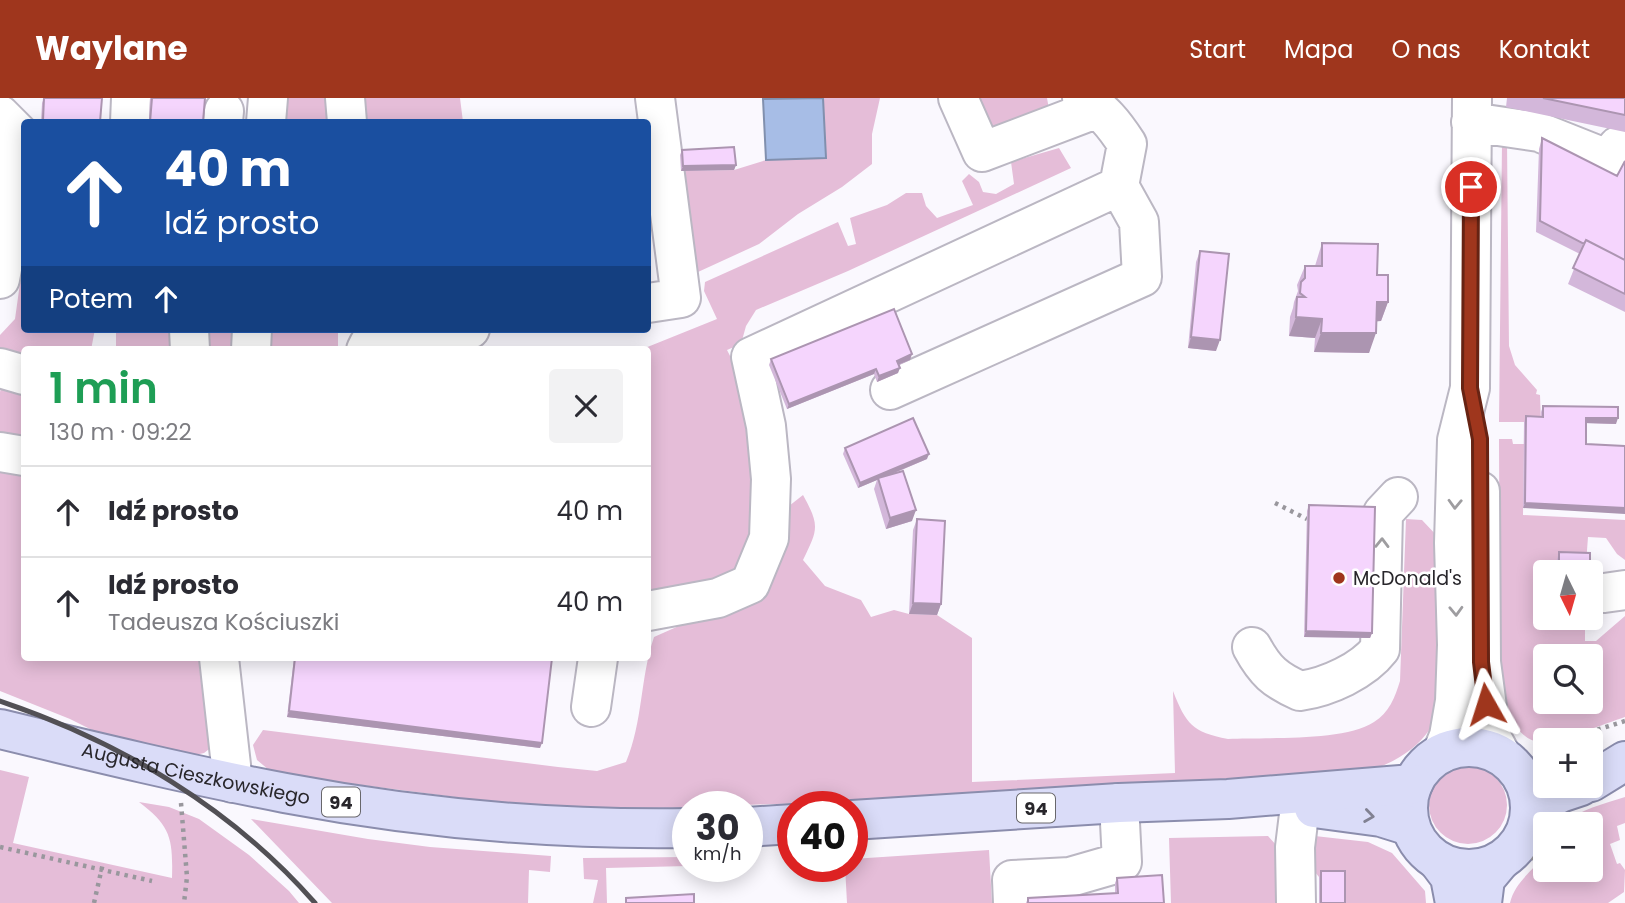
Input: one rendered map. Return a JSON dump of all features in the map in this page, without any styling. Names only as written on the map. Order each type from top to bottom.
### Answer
[{"type":"main road","name":"Augusta Cieszkowskiego","points":[[0,729],[233,783],[423,815],[569,826],[672,828]]},
{"type":"main road","points":[[1482,903],[1485,879],[1520,843],[1528,826],[1531,808],[1526,784],[1520,762],[1482,748],[1462,747],[1442,753],[1425,766],[1413,784],[1409,797],[1410,826],[1426,852],[1455,868],[1473,870],[1492,866],[1500,861]]},
{"type":"main road","points":[[1603,751],[1625,750]]},
{"type":"main road","points":[[1603,775],[1625,761]]},
{"type":"main road","name":"94","points":[[868,819],[1224,799],[1413,784]]},
{"type":"main road","points":[[1531,808],[1550,798]]},
{"type":"main road","name":"94","points":[[1224,799],[1381,817],[1410,826]]},
{"type":"main road","points":[[1438,861],[1450,877],[1455,903]]},
{"type":"street","points":[[130,119],[131,98]]},
{"type":"street","points":[[266,119],[268,98]]},
{"type":"street","points":[[345,98],[347,119]]},
{"type":"street","points":[[651,303],[681,298],[655,98]]},
{"type":"street","points":[[890,390],[1142,277],[1139,222],[1119,186],[1126,145],[1104,107],[982,152],[958,98]]},
{"type":"street","points":[[1520,762],[1492,737],[1481,662],[1480,439],[1470,388],[1472,110],[1539,132],[1607,159],[1618,146],[1625,144]]},
{"type":"street","points":[[0,115],[19,134],[8,237],[0,279]]},
{"type":"street","points":[[651,610],[718,598],[750,584],[769,538],[771,479],[766,426],[751,358],[1119,186]]},
{"type":"street","points":[[368,341],[436,333]]},
{"type":"street","points":[[0,368],[21,374]]},
{"type":"street","points":[[1442,753],[1449,736],[1455,701],[1457,645],[1454,543],[1457,440],[1470,388]]},
{"type":"street","points":[[0,452],[21,456]]},
{"type":"street","points":[[1252,647],[1264,667],[1287,685],[1300,691],[1317,687],[1373,658],[1380,649],[1383,513],[1398,497]]},
{"type":"street","points":[[219,661],[233,783]]},
{"type":"street","points":[[591,707],[598,661]]},
{"type":"street","points":[[1013,903],[1012,880],[1070,877],[1122,862],[1119,803]]},
{"type":"street","points":[[1296,903],[1295,847],[1300,806]]},
{"type":"path","points":[[1275,503],[1307,519]]},
{"type":"path","points":[[1603,728],[1625,721]]},
{"type":"path","points":[[178,771],[187,877],[184,903]]},
{"type":"path","points":[[0,847],[152,881]]},
{"type":"path","points":[[94,903],[103,863]]},
{"type":"shaded area","points":[[277,98],[338,98],[341,119],[275,119]]},
{"type":"shaded area","points":[[352,98],[460,98],[463,119],[355,119]]},
{"type":"shaded area","points":[[823,98],[880,98],[872,134],[872,164],[759,244],[698,272],[687,272],[681,171],[734,170],[766,160],[825,158]]},
{"type":"shaded area","points":[[977,98],[1047,98],[1050,115],[995,134]]},
{"type":"shaded area","points":[[1507,142],[1509,346],[1515,365],[1537,390],[1536,394],[1540,395],[1541,422],[1499,422],[1502,143]]},
{"type":"shaded area","points":[[1059,148],[1071,168],[848,271],[756,310],[746,326],[741,344],[727,350],[750,395],[757,425],[748,575],[655,591],[651,589],[650,346],[717,319],[704,291],[705,282],[838,222],[848,246],[856,244],[850,218],[887,205],[906,193],[922,193],[926,206],[937,218],[973,205],[962,181],[969,174],[979,182],[983,192],[996,194],[1014,184],[1011,162]]},
{"type":"shaded area","points":[[21,276],[21,333],[94,333],[92,346],[21,346],[21,358],[0,353],[0,335],[15,319]]},
{"type":"shaded area","points":[[116,333],[181,333],[182,346],[116,346]]},
{"type":"shaded area","points":[[198,333],[245,333],[244,346],[200,346]]},
{"type":"shaded area","points":[[258,333],[338,333],[338,346],[257,346]]},
{"type":"shaded area","points":[[3,380],[21,383],[21,451],[11,449],[0,433],[0,392]]},
{"type":"shaded area","points":[[1499,439],[1512,439],[1513,444],[1524,444],[1523,515],[1625,520],[1625,560],[1617,554],[1606,538],[1588,537],[1586,560],[1533,560],[1533,630],[1585,630],[1585,641],[1596,641],[1625,616],[1625,717],[1593,728],[1533,728],[1533,740],[1519,730],[1505,707],[1500,692]]},
{"type":"shaded area","points":[[0,458],[21,462],[21,661],[201,661],[213,746],[204,753],[191,756],[108,738],[70,719],[0,691]]},
{"type":"shaded area","points":[[803,495],[815,528],[803,560],[825,586],[861,600],[871,617],[894,610],[909,614],[937,615],[972,638],[972,782],[1175,773],[1173,691],[1192,725],[1206,733],[1228,739],[1324,736],[1360,728],[1379,718],[1394,699],[1400,681],[1406,519],[1422,520],[1439,538],[1441,654],[1434,721],[1422,739],[1404,754],[1383,766],[1349,777],[972,792],[868,801],[868,791],[777,791],[777,804],[763,804],[763,791],[672,791],[672,811],[648,813],[501,803],[315,779],[269,770],[257,760],[253,745],[263,730],[597,771],[626,762],[636,731],[654,637],[681,625],[711,618],[789,506]]},
{"type":"shaded area","points":[[1468,766],[1483,769],[1495,778],[1504,790],[1507,805],[1504,820],[1495,832],[1483,841],[1468,844],[1453,841],[1441,832],[1432,820],[1429,805],[1432,790],[1441,778],[1453,769]]},
{"type":"shaded area","points":[[0,770],[29,777],[13,843],[172,878],[172,853],[168,834],[158,819],[139,802],[169,807],[199,819],[249,855],[299,903],[0,903]]},
{"type":"shaded area","points":[[1625,797],[1625,823],[1617,826],[1620,840],[1610,844],[1617,864],[1620,863],[1625,870],[1624,892],[1608,903],[1510,903],[1512,895],[1533,868],[1533,882],[1603,882],[1603,812],[1583,812]]},
{"type":"shaded area","points":[[251,819],[430,847],[551,856],[550,872],[529,870],[528,903],[332,903]]},
{"type":"shaded area","points":[[1306,835],[1368,842],[1392,853],[1425,891],[1426,903],[1343,903],[1343,877],[1319,877],[1302,856]]},
{"type":"shaded area","points":[[1268,836],[1277,846],[1278,903],[1171,903],[1169,838]]},
{"type":"shaded area","points":[[989,850],[992,903],[847,903],[846,882],[868,882],[868,858]]},
{"type":"shaded area","points":[[672,857],[672,866],[606,868],[607,903],[593,903],[598,880],[584,879],[583,858]]},
{"type":"water","points":[[823,98],[826,158],[766,160],[763,99]]},
{"type":"building","points":[[44,98],[102,98],[100,119],[43,119]]},
{"type":"building","points":[[152,98],[205,98],[203,119],[150,119]]},
{"type":"building","points":[[1543,98],[1625,98],[1625,115]]},
{"type":"building","points":[[1542,138],[1617,176],[1625,161],[1625,260],[1586,240],[1584,244],[1540,221]]},
{"type":"building","points":[[734,147],[736,165],[683,166],[682,150]]},
{"type":"building","points":[[1586,240],[1625,260],[1625,294],[1573,268]]},
{"type":"building","points":[[1322,243],[1378,244],[1377,275],[1388,275],[1388,302],[1377,302],[1376,333],[1321,333],[1322,319],[1296,317],[1297,297],[1305,297],[1300,293],[1301,282],[1305,278],[1305,266],[1322,266]]},
{"type":"building","points":[[1200,251],[1229,254],[1220,340],[1191,337]]},
{"type":"building","points":[[894,309],[912,354],[897,361],[900,368],[879,376],[876,369],[789,404],[771,359]]},
{"type":"building","points":[[1543,406],[1618,407],[1618,418],[1586,418],[1586,444],[1625,446],[1625,508],[1525,503],[1526,416],[1543,417]]},
{"type":"building","points":[[913,418],[929,454],[860,483],[845,448]]},
{"type":"building","points":[[903,471],[916,510],[890,518],[878,478]]},
{"type":"building","name":"McDonald's","points":[[1309,505],[1375,507],[1372,633],[1306,631]]},
{"type":"building","points":[[917,519],[945,521],[941,604],[913,603]]},
{"type":"building","points":[[1559,552],[1590,553],[1590,560],[1559,560]]},
{"type":"building","points":[[295,661],[552,661],[542,743],[289,711]]},
{"type":"building","points":[[1321,871],[1345,871],[1345,903],[1321,903]]},
{"type":"building","points":[[1162,875],[1164,903],[1028,903],[1028,898],[1118,893],[1117,878]]},
{"type":"building","points":[[694,894],[694,903],[626,903],[626,898]]},
{"type":"railway","points":[[0,701],[88,736],[171,781],[248,837],[315,903]]},
{"type":"place","name":"McDonald's","points":[[1339,578]]},
{"type":"route","points":[[1471,187],[1470,388],[1480,439],[1481,662],[1486,704]]}]
